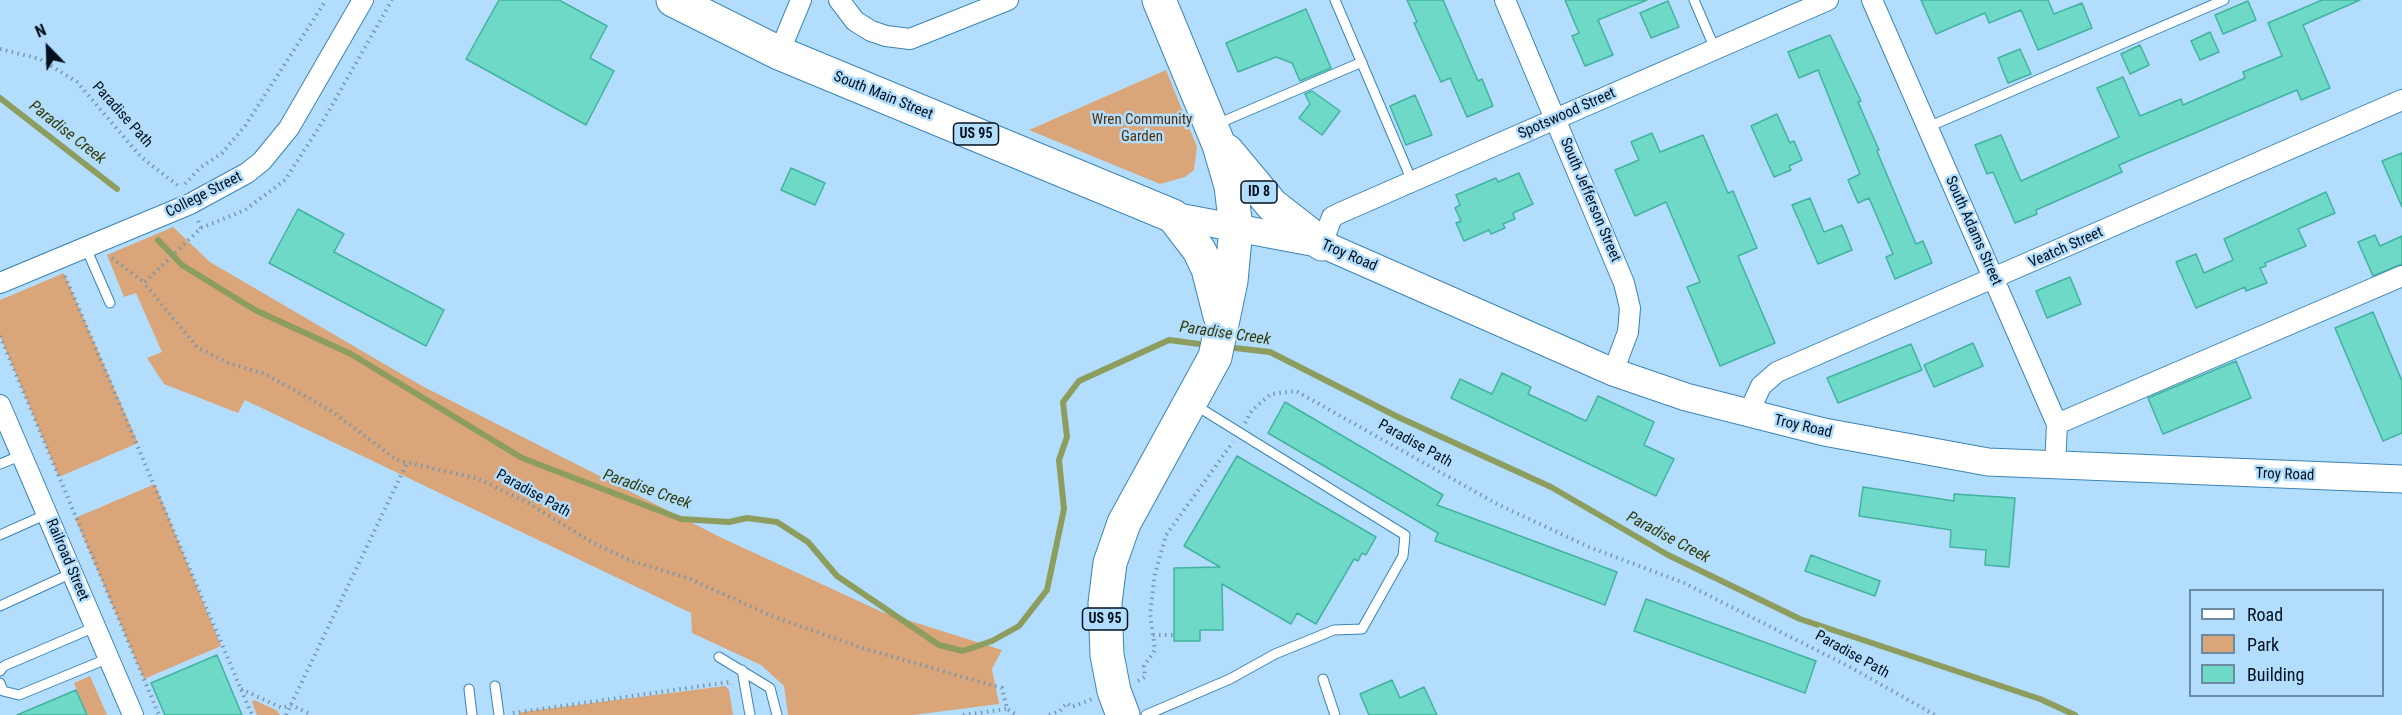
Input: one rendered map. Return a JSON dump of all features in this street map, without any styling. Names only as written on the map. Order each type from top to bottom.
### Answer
[{"type":"highway","name":"US 95","points":[[673,0],[779,53]]},
{"type":"highway","name":"US 95","points":[[1119,703],[1107,656],[1105,603],[1110,563],[1124,523],[1191,402],[1218,345],[1231,281],[1236,228],[1226,166],[1212,126],[1159,0]]},
{"type":"highway","name":"South Main Street","points":[[779,53],[1173,216],[1193,241],[1208,269],[1219,311],[1218,345]]},
{"type":"highway","name":"ID 8","points":[[1212,126],[1226,149],[1259,192],[1291,221],[1322,244]]},
{"type":"main road","name":"South Main Street","points":[[1173,216],[1236,228]]},
{"type":"main road","name":"Troy Road","points":[[1236,228],[1322,244],[1613,372],[1748,414],[1900,448],[1988,462],[2402,479]]},
{"type":"street","name":"College Street","points":[[0,283],[226,186],[262,161],[290,128],[363,0]]},
{"type":"street","points":[[779,53],[795,20],[801,0]]},
{"type":"street","points":[[839,0],[855,21],[871,31],[886,36],[910,39],[1008,0]]},
{"type":"street","name":"South Jefferson Street","points":[[1504,0],[1615,260],[1628,299],[1628,332],[1613,372]]},
{"type":"street","name":"Spotswood Street","points":[[1322,244],[1332,217],[1828,0]]},
{"type":"street","name":"South Adams Street","points":[[1872,0],[2057,424],[2055,466]]},
{"type":"street","name":"Veatch Street","points":[[1748,414],[1761,386],[1777,372],[1994,280],[2402,100]]},
{"type":"street","points":[[2057,424],[2402,276]]},
{"type":"street","name":"Railroad Street","points":[[0,405],[133,715]]},
{"type":"lane","points":[[1335,0],[1412,181]]},
{"type":"lane","points":[[1694,0],[1715,49]]},
{"type":"lane","points":[[1928,127],[2224,0]]},
{"type":"lane","points":[[1212,126],[1362,62]]},
{"type":"lane","points":[[86,248],[110,303]]},
{"type":"lane","points":[[1146,715],[1230,679],[1275,654],[1334,630],[1362,629],[1403,556],[1405,535],[1191,402]]},
{"type":"lane","points":[[0,464],[22,455]]},
{"type":"lane","points":[[0,535],[47,514]]},
{"type":"lane","points":[[0,606],[72,573]]},
{"type":"lane","points":[[0,670],[4,666],[95,627]]},
{"type":"lane","points":[[719,657],[770,688],[777,715]]},
{"type":"lane","points":[[0,683],[3,691],[19,695],[109,658]]},
{"type":"lane","points":[[742,670],[750,715]]},
{"type":"lane","points":[[1323,680],[1335,715]]},
{"type":"lane","points":[[495,686],[499,715]]},
{"type":"lane","points":[[469,689],[472,715]]},
{"type":"path","points":[[172,192],[181,188],[201,168],[222,153],[245,126],[326,0]]},
{"type":"path","name":"Paradise Path","points":[[0,49],[40,59],[77,82],[113,127],[141,157],[181,188],[186,196]]},
{"type":"path","name":"Paradise Path","points":[[196,218],[201,228],[144,283],[197,347],[228,363],[265,374],[330,410],[397,460],[479,479],[528,503],[593,543],[632,561],[688,578],[772,616],[862,648],[1002,688],[1007,709],[1017,715]]},
{"type":"path","points":[[53,278],[64,273],[252,715]]},
{"type":"path","points":[[0,336],[159,715]]},
{"type":"path","name":"Paradise Path","points":[[1049,715],[1060,711],[1067,703],[1072,707],[1119,703],[1145,677],[1144,666],[1155,650],[1150,614],[1155,574],[1166,535],[1240,432],[1252,410],[1271,394],[1296,391],[1497,504],[1589,547],[1684,583],[1840,662],[1935,715]]},
{"type":"path","points":[[286,715],[407,463]]},
{"type":"path","points":[[1153,635],[1174,635]]},
{"type":"path","points":[[513,715],[513,711],[730,682],[732,691]]},
{"type":"path","points":[[240,688],[282,708],[291,705],[312,715]]},
{"type":"path","points":[[963,715],[1007,709]]},
{"type":"green space","name":"Wren Community Garden","points":[[1166,70],[1197,147],[1194,170],[1185,177],[1160,184],[1029,130]]},
{"type":"green space","points":[[173,227],[210,262],[422,386],[722,538],[882,612],[1002,650],[992,669],[999,704],[913,715],[788,715],[784,686],[761,665],[692,633],[691,613],[245,400],[238,413],[164,384],[147,358],[162,352],[136,293],[124,297],[107,255]]},
{"type":"green space","points":[[64,273],[138,443],[59,477],[0,336],[0,300]]},
{"type":"green space","points":[[155,484],[221,646],[144,679],[75,518]]},
{"type":"green space","points":[[90,676],[107,715],[87,715],[74,683]]},
{"type":"green space","points":[[725,686],[729,690],[733,715],[517,715],[522,712]]},
{"type":"green space","points":[[254,700],[276,710],[280,715],[257,715],[252,702]]},
{"type":"building","points":[[499,0],[559,0],[607,26],[590,58],[614,71],[586,125],[466,59]]},
{"type":"building","points":[[1407,0],[1443,0],[1478,81],[1482,79],[1493,106],[1467,117],[1450,78],[1441,82],[1414,23],[1417,22]]},
{"type":"building","points":[[1565,0],[1647,0],[1598,20],[1613,55],[1585,66],[1572,36],[1579,33]]},
{"type":"building","points":[[1921,0],[2048,0],[2054,14],[2082,3],[2092,28],[2038,50],[2021,10],[1989,23],[1985,13],[1936,34]]},
{"type":"building","points":[[2322,0],[2360,0],[2303,25],[2330,88],[2301,100],[2297,90],[2119,165],[2122,172],[2036,210],[2037,214],[2015,223],[1993,172],[1987,174],[1975,145],[2001,135],[2021,181],[2119,137],[2097,88],[2123,77],[2140,116],[2181,99],[2183,105],[2245,78],[2243,72],[2282,56],[2268,23]]},
{"type":"building","points":[[1668,1],[1679,27],[1651,38],[1640,13]]},
{"type":"building","points":[[2248,1],[2256,20],[2223,34],[2215,15]]},
{"type":"building","points":[[1306,9],[1331,68],[1300,81],[1292,63],[1276,57],[1238,72],[1226,43]]},
{"type":"building","points":[[2210,32],[2219,52],[2200,60],[2191,41]]},
{"type":"building","points":[[1830,35],[1861,101],[1858,102],[1916,244],[1923,241],[1932,263],[1895,279],[1886,257],[1893,254],[1869,198],[1858,203],[1848,180],[1860,174],[1818,70],[1799,78],[1788,52]]},
{"type":"building","points":[[2140,45],[2149,65],[2130,74],[2121,54]]},
{"type":"building","points":[[2020,49],[2031,74],[2008,83],[1998,58]]},
{"type":"building","points":[[1312,91],[1340,111],[1322,135],[1299,118],[1310,104],[1305,94]]},
{"type":"building","points":[[1415,95],[1432,135],[1406,145],[1390,106]]},
{"type":"building","points":[[1777,114],[1790,143],[1794,141],[1802,160],[1789,166],[1791,170],[1774,177],[1751,126]]},
{"type":"building","points":[[1652,133],[1660,152],[1703,135],[1728,193],[1733,191],[1757,248],[1738,256],[1775,343],[1720,366],[1687,287],[1700,282],[1666,202],[1635,216],[1615,170],[1639,160],[1631,142]]},
{"type":"building","points":[[2402,153],[2402,207],[2382,161]]},
{"type":"building","points":[[791,168],[825,183],[815,205],[781,190]]},
{"type":"building","points":[[1519,173],[1533,204],[1513,213],[1515,219],[1503,224],[1505,228],[1491,234],[1489,230],[1464,241],[1456,223],[1461,221],[1455,208],[1460,205],[1456,195],[1496,178],[1498,182]]},
{"type":"building","points":[[2326,192],[2335,213],[2298,229],[2306,246],[2265,263],[2266,266],[2260,268],[2267,283],[2246,291],[2245,287],[2196,308],[2176,262],[2196,254],[2204,273],[2233,260],[2224,239]]},
{"type":"building","points":[[1810,198],[1824,232],[1842,225],[1852,250],[1818,264],[1792,205]]},
{"type":"building","points":[[298,209],[344,234],[334,252],[444,310],[426,346],[269,263]]},
{"type":"building","points":[[2375,235],[2380,246],[2402,236],[2402,264],[2373,276],[2358,242]]},
{"type":"building","points":[[2070,277],[2081,304],[2047,318],[2036,291]]},
{"type":"building","points":[[2373,312],[2402,381],[2402,433],[2383,441],[2335,328]]},
{"type":"building","points":[[1973,343],[1983,366],[1934,387],[1924,365]]},
{"type":"building","points":[[1911,344],[1922,370],[1838,403],[1827,378]]},
{"type":"building","points":[[2236,361],[2251,398],[2163,434],[2148,398]]},
{"type":"building","points":[[1502,373],[1531,387],[1528,394],[1586,421],[1598,396],[1654,422],[1644,445],[1674,459],[1656,496],[1451,398],[1460,379],[1492,394]]},
{"type":"building","points":[[1285,402],[1443,495],[1437,505],[1617,572],[1605,605],[1435,541],[1438,533],[1268,433]]},
{"type":"building","points":[[1237,456],[1376,537],[1366,555],[1362,553],[1358,561],[1354,559],[1316,624],[1297,613],[1291,624],[1222,584],[1223,630],[1200,630],[1200,641],[1174,641],[1174,568],[1220,567],[1184,546]]},
{"type":"building","points":[[1863,487],[1954,501],[1954,494],[2015,498],[2009,567],[1985,565],[1986,550],[1950,547],[1951,530],[1859,516]]},
{"type":"building","points":[[1811,555],[1880,581],[1875,596],[1805,571]]},
{"type":"building","points":[[1646,599],[1816,661],[1805,693],[1634,631]]},
{"type":"building","points":[[217,655],[242,715],[165,715],[151,683]]},
{"type":"building","points":[[1392,680],[1400,698],[1424,687],[1437,715],[1369,715],[1360,694]]},
{"type":"building","points":[[76,690],[87,715],[17,715]]},
{"type":"waterway","name":"Paradise Creek","points":[[0,98],[117,189]]},
{"type":"waterway","name":"Paradise Creek","points":[[158,240],[182,265],[255,310],[351,354],[522,458],[681,519],[729,522],[747,518],[777,522],[808,542],[837,576],[939,645],[963,651],[992,641],[1019,626],[1047,590],[1064,509],[1059,460],[1067,437],[1063,402],[1079,381],[1169,340],[1207,345]]},
{"type":"waterway","name":"Paradise Creek","points":[[1226,347],[1270,352],[1398,417],[1551,487],[1668,555],[1800,619],[2040,699],[2075,715]]}]
